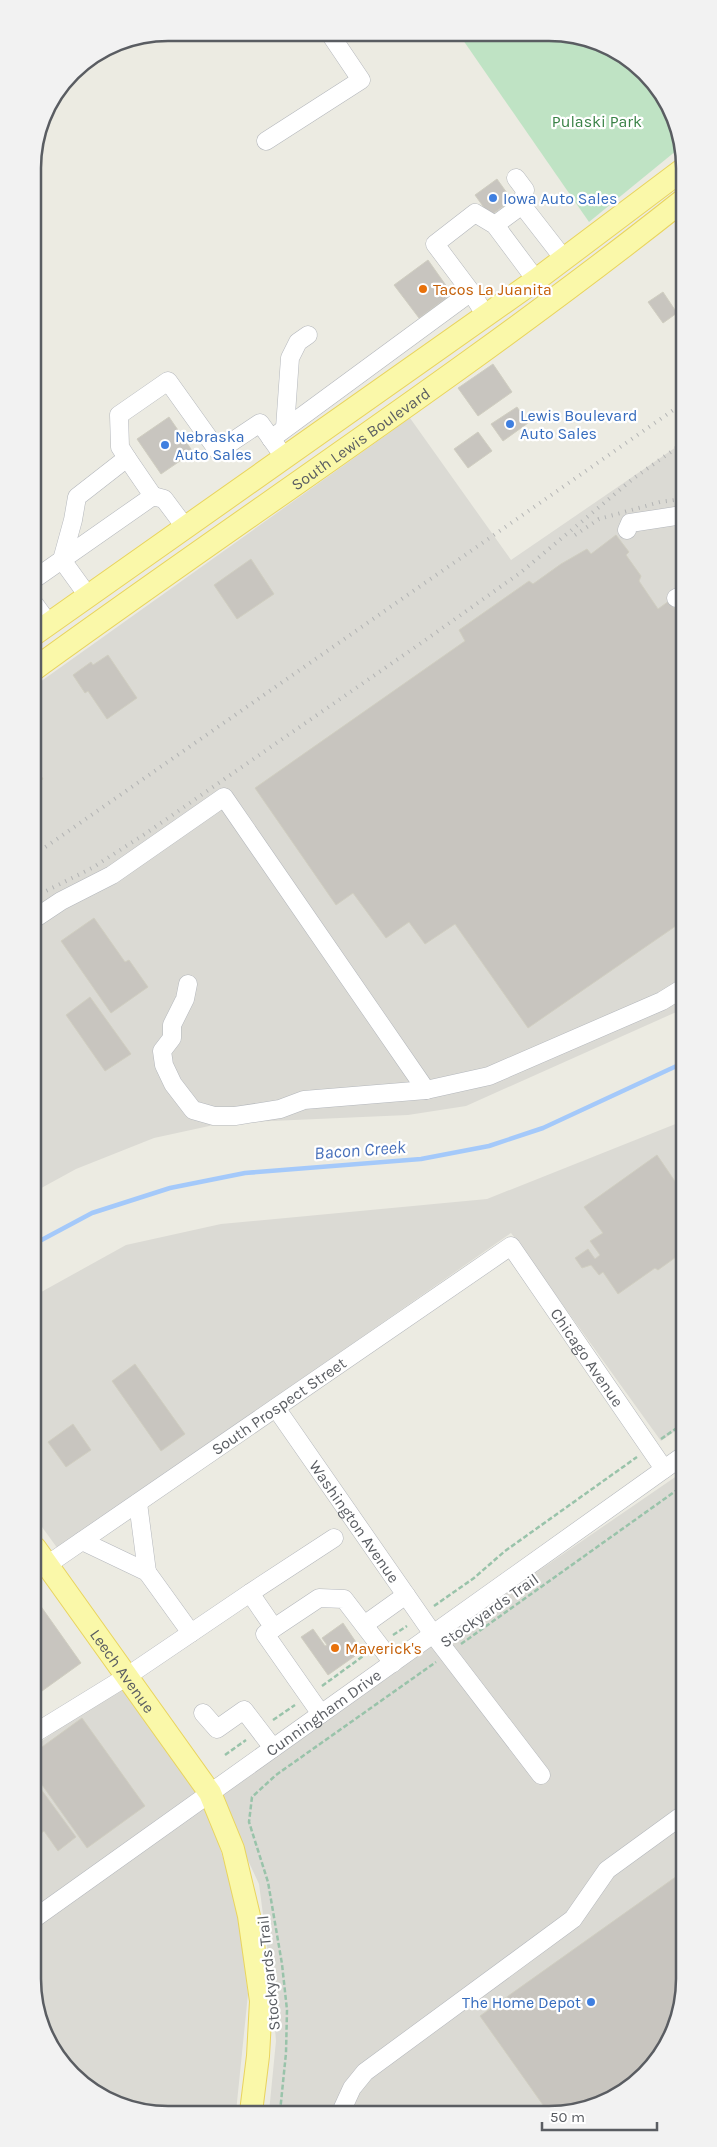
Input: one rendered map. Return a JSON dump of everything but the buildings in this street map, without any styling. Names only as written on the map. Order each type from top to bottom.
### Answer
[{"type":"main road","name":"South Lewis Boulevard","points":[[42,628],[486,316],[676,175]]},
{"type":"main road","name":"South Lewis Boulevard","points":[[42,664],[174,568],[330,461],[591,273],[676,206]]},
{"type":"main road","points":[[591,273],[676,220]]},
{"type":"main road","name":"Leech Avenue","points":[[41,1557],[210,1793],[233,1849],[249,1916],[261,2002],[258,2056],[252,2106]]},
{"type":"street","points":[[266,141],[361,80],[335,42]]},
{"type":"street","points":[[494,225],[522,205],[525,190],[516,178]]},
{"type":"street","points":[[522,205],[564,259]]},
{"type":"street","points":[[486,316],[471,292],[435,244],[475,213],[494,225],[536,280]]},
{"type":"street","points":[[278,433],[471,292]]},
{"type":"street","points":[[425,326],[438,349]]},
{"type":"street","points":[[284,457],[278,433],[290,358],[298,342],[308,335]]},
{"type":"street","points":[[185,527],[164,499],[153,496],[120,447],[120,415],[168,381],[218,451],[260,423],[278,433]]},
{"type":"street","points":[[62,560],[77,497],[127,458]]},
{"type":"street","points":[[42,574],[153,496]]},
{"type":"street","points":[[627,530],[630,523],[676,516]]},
{"type":"street","points":[[62,560],[88,596]]},
{"type":"street","points":[[42,914],[62,901],[112,875],[224,797],[426,1090]]},
{"type":"street","points":[[188,984],[185,1000],[172,1025],[172,1038],[162,1051],[164,1065],[173,1084],[193,1110],[214,1116],[235,1116],[280,1109],[304,1100],[426,1090],[489,1076],[662,1002],[676,993]]},
{"type":"street","name":"South Prospect Street","points":[[41,1557],[82,1541],[511,1246]]},
{"type":"street","name":"Chicago Avenue","points":[[511,1246],[664,1469]]},
{"type":"street","name":"Washington Avenue","points":[[276,1408],[433,1634],[541,1775]]},
{"type":"street","name":"Cunningham Drive","points":[[41,1914],[675,1461]]},
{"type":"street","points":[[138,1503],[147,1572],[191,1633]]},
{"type":"street","points":[[41,1730],[126,1677],[334,1538]]},
{"type":"street","points":[[82,1541],[147,1572]]},
{"type":"street","points":[[250,1594],[274,1628]]},
{"type":"street","points":[[364,1625],[406,1595]]},
{"type":"street","points":[[321,1714],[265,1634],[319,1598],[344,1599],[392,1663]]},
{"type":"street","points":[[203,1713],[217,1729],[244,1710],[272,1748]]},
{"type":"street","points":[[344,2106],[352,2088],[365,2072],[572,1919],[607,1870],[675,1820]]},
{"type":"path","points":[[225,1755],[474,1578],[505,1551],[675,1429]]},
{"type":"path","name":"Stockyards Trail","points":[[281,2106],[286,2053],[287,2010],[282,1964],[268,1882],[249,1822],[252,1797],[276,1775],[675,1491]]},
{"type":"shaded area","points":[[410,418],[511,560],[676,447],[676,1012],[466,1106],[408,1115],[223,1123],[154,1138],[76,1169],[41,1188],[42,681]]},
{"type":"shaded area","points":[[675,1124],[675,1431],[661,1441],[511,1233],[58,1549],[41,1526],[41,1292],[126,1245],[221,1224],[487,1199]]},
{"type":"shaded area","points":[[675,1477],[675,1987],[671,2012],[663,2035],[644,2063],[626,2080],[590,2099],[565,2105],[270,2106],[276,2041],[270,1968],[259,1884],[216,1792]]},
{"type":"shaded area","points":[[121,1684],[175,1759],[211,1819],[236,1900],[248,1994],[237,2106],[152,2105],[127,2099],[105,2089],[78,2069],[54,2035],[44,2004],[41,1979],[41,1742]]},
{"type":"green space","name":"Pulaski Park","points":[[464,41],[549,41],[590,48],[605,54],[626,67],[650,91],[663,112],[669,127],[674,152],[589,222]]},
{"type":"waterway","name":"Bacon Creek","points":[[41,1240],[92,1213],[170,1188],[245,1173],[421,1159],[489,1146],[543,1128],[676,1066]]},
{"type":"railway","points":[[42,850],[676,408]]},
{"type":"railway","points":[[42,893],[92,868],[145,834],[424,641],[520,573],[634,478],[676,448]]},
{"type":"railway","points":[[575,535],[599,519],[660,502],[676,500]]},
{"type":"place","name":"Iowa Auto Sales","points":[[493,198]]},
{"type":"place","name":"Tacos La Juanita","points":[[423,289]]},
{"type":"place","name":"Lewis Boulevard Auto Sales","points":[[510,424]]},
{"type":"place","name":"Nebraska Auto Sales","points":[[165,445]]},
{"type":"place","name":"Maverick's","points":[[335,1648]]},
{"type":"place","name":"The Home Depot","points":[[591,2002]]}]
